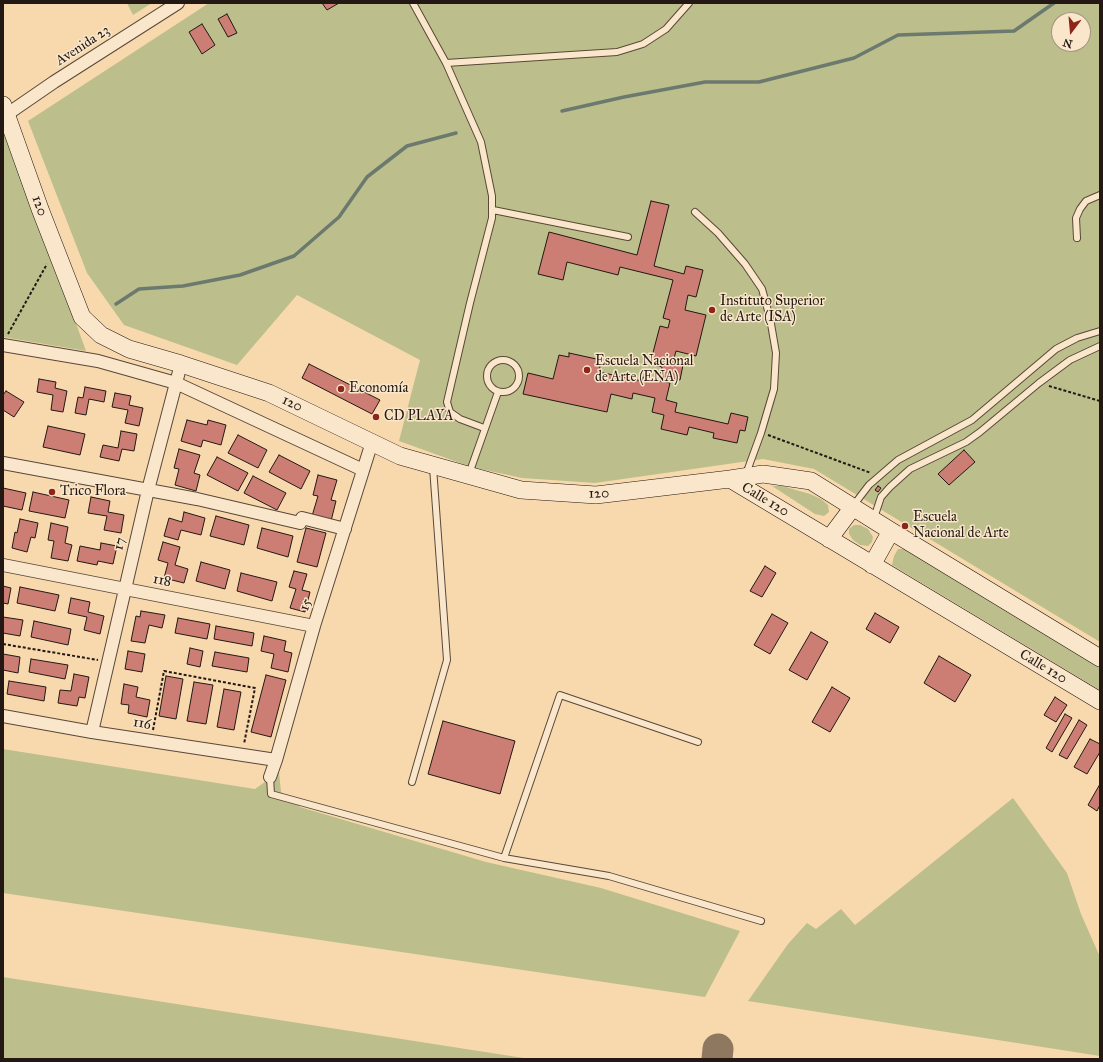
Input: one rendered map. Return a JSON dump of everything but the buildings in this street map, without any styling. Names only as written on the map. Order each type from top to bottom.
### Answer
[{"type":"main road","name":"120","points":[[5,110],[82,317],[101,335],[130,349],[181,364],[269,394],[400,456],[521,490],[596,495],[737,478]]},
{"type":"main road","name":"Calle 120","points":[[737,478],[763,474],[812,481],[873,520],[1100,658]]},
{"type":"main road","name":"Calle 120","points":[[737,478],[829,539],[1100,701]]},
{"type":"main road","points":[[829,539],[853,507]]},
{"type":"main road","points":[[872,565],[891,531]]},
{"type":"street","name":"Avenida 23","points":[[5,110],[54,82],[178,3]]},
{"type":"street","points":[[5,340],[98,361],[176,383],[363,470]]},
{"type":"street","name":"17","points":[[92,732],[148,490],[181,364]]},
{"type":"street","name":"15","points":[[270,777],[314,626],[372,442]]},
{"type":"street","points":[[3,463],[148,490],[300,523],[302,518],[345,529]]},
{"type":"street","name":"118","points":[[3,565],[314,626]]},
{"type":"street","name":"116","points":[[3,716],[92,732],[276,760]]},
{"type":"lane","points":[[413,3],[446,63],[481,142],[492,196],[492,218],[447,402],[450,412],[460,419],[484,428]]},
{"type":"lane","points":[[446,63],[617,52],[643,44],[666,29],[689,3]]},
{"type":"lane","points":[[1077,238],[1076,218],[1080,209],[1086,201],[1100,195]]},
{"type":"lane","points":[[493,210],[628,237]]},
{"type":"lane","points":[[695,212],[732,248],[762,289],[770,318],[776,353],[774,389],[761,433],[737,478]]},
{"type":"lane","points":[[853,507],[869,485],[898,460],[972,420],[1056,349],[1077,338],[1100,331]]},
{"type":"lane","points":[[873,520],[881,497],[910,469],[966,442],[1070,360],[1100,346]]},
{"type":"lane","points":[[507,360],[516,366],[519,381],[513,389],[503,393],[498,392],[493,390],[489,385],[486,374],[488,369],[496,361],[507,360]]},
{"type":"lane","points":[[468,475],[498,392]]},
{"type":"lane","points":[[412,782],[447,660],[433,465]]},
{"type":"lane","points":[[504,858],[560,695],[698,742]]},
{"type":"lane","points":[[270,777],[271,794],[504,858],[609,876],[761,920]]},
{"type":"path","points":[[5,340],[56,249]]},
{"type":"path","points":[[1039,383],[1100,401]]},
{"type":"path","points":[[761,433],[879,476]]},
{"type":"path","points":[[3,644],[109,662]]},
{"type":"path","points":[[151,741],[164,671],[255,688],[241,755]]},
{"type":"green space","points":[[127,3],[152,3],[133,15]]},
{"type":"green space","name":"Instituto Superior de Arte (ISA)","points":[[209,3],[1100,3],[1100,642],[814,469],[763,459],[595,483],[522,478],[471,467],[399,441],[420,360],[297,295],[237,365],[124,325],[87,273],[28,121]]},
{"type":"green space","points":[[3,122],[86,351],[3,337]]},
{"type":"green space","points":[[772,486],[782,486],[810,494],[821,499],[828,505],[829,512],[824,516],[815,514]]},
{"type":"green space","points":[[854,525],[860,525],[868,529],[873,537],[872,542],[868,546],[860,545],[853,540],[849,534],[849,529]]},
{"type":"green space","points":[[898,549],[909,549],[1100,667],[1100,690],[892,565],[894,556]]},
{"type":"green space","points":[[3,749],[255,789],[279,772],[281,792],[300,807],[486,862],[601,888],[740,931],[705,997],[3,893]]},
{"type":"green space","points":[[1013,798],[1067,873],[1081,914],[1100,957],[1100,1056],[748,1001],[788,944],[807,923],[816,929],[841,909],[855,925]]},
{"type":"green space","points":[[3,977],[530,1059],[3,1059]]},
{"type":"waterway","points":[[562,111],[624,97],[705,82],[759,82],[854,58],[898,35],[1014,31],[1054,3]]},
{"type":"waterway","points":[[116,304],[139,289],[183,286],[240,275],[294,256],[339,217],[367,177],[407,146],[456,133]]},
{"type":"taxiway","points":[[717,1059],[718,1049]]},
{"type":"place","name":"Instituto Superior de Arte (ISA)","points":[[712,310]]},
{"type":"place","name":"Escuela Nacional de Arte (ENA)","points":[[587,370]]},
{"type":"place","name":"Economía","points":[[341,389]]},
{"type":"place","name":"CD PLAYA","points":[[376,417]]},
{"type":"place","name":"Trico Flora","points":[[52,492]]},
{"type":"place","name":"Escuela Nacional de Arte","points":[[905,526]]}]
